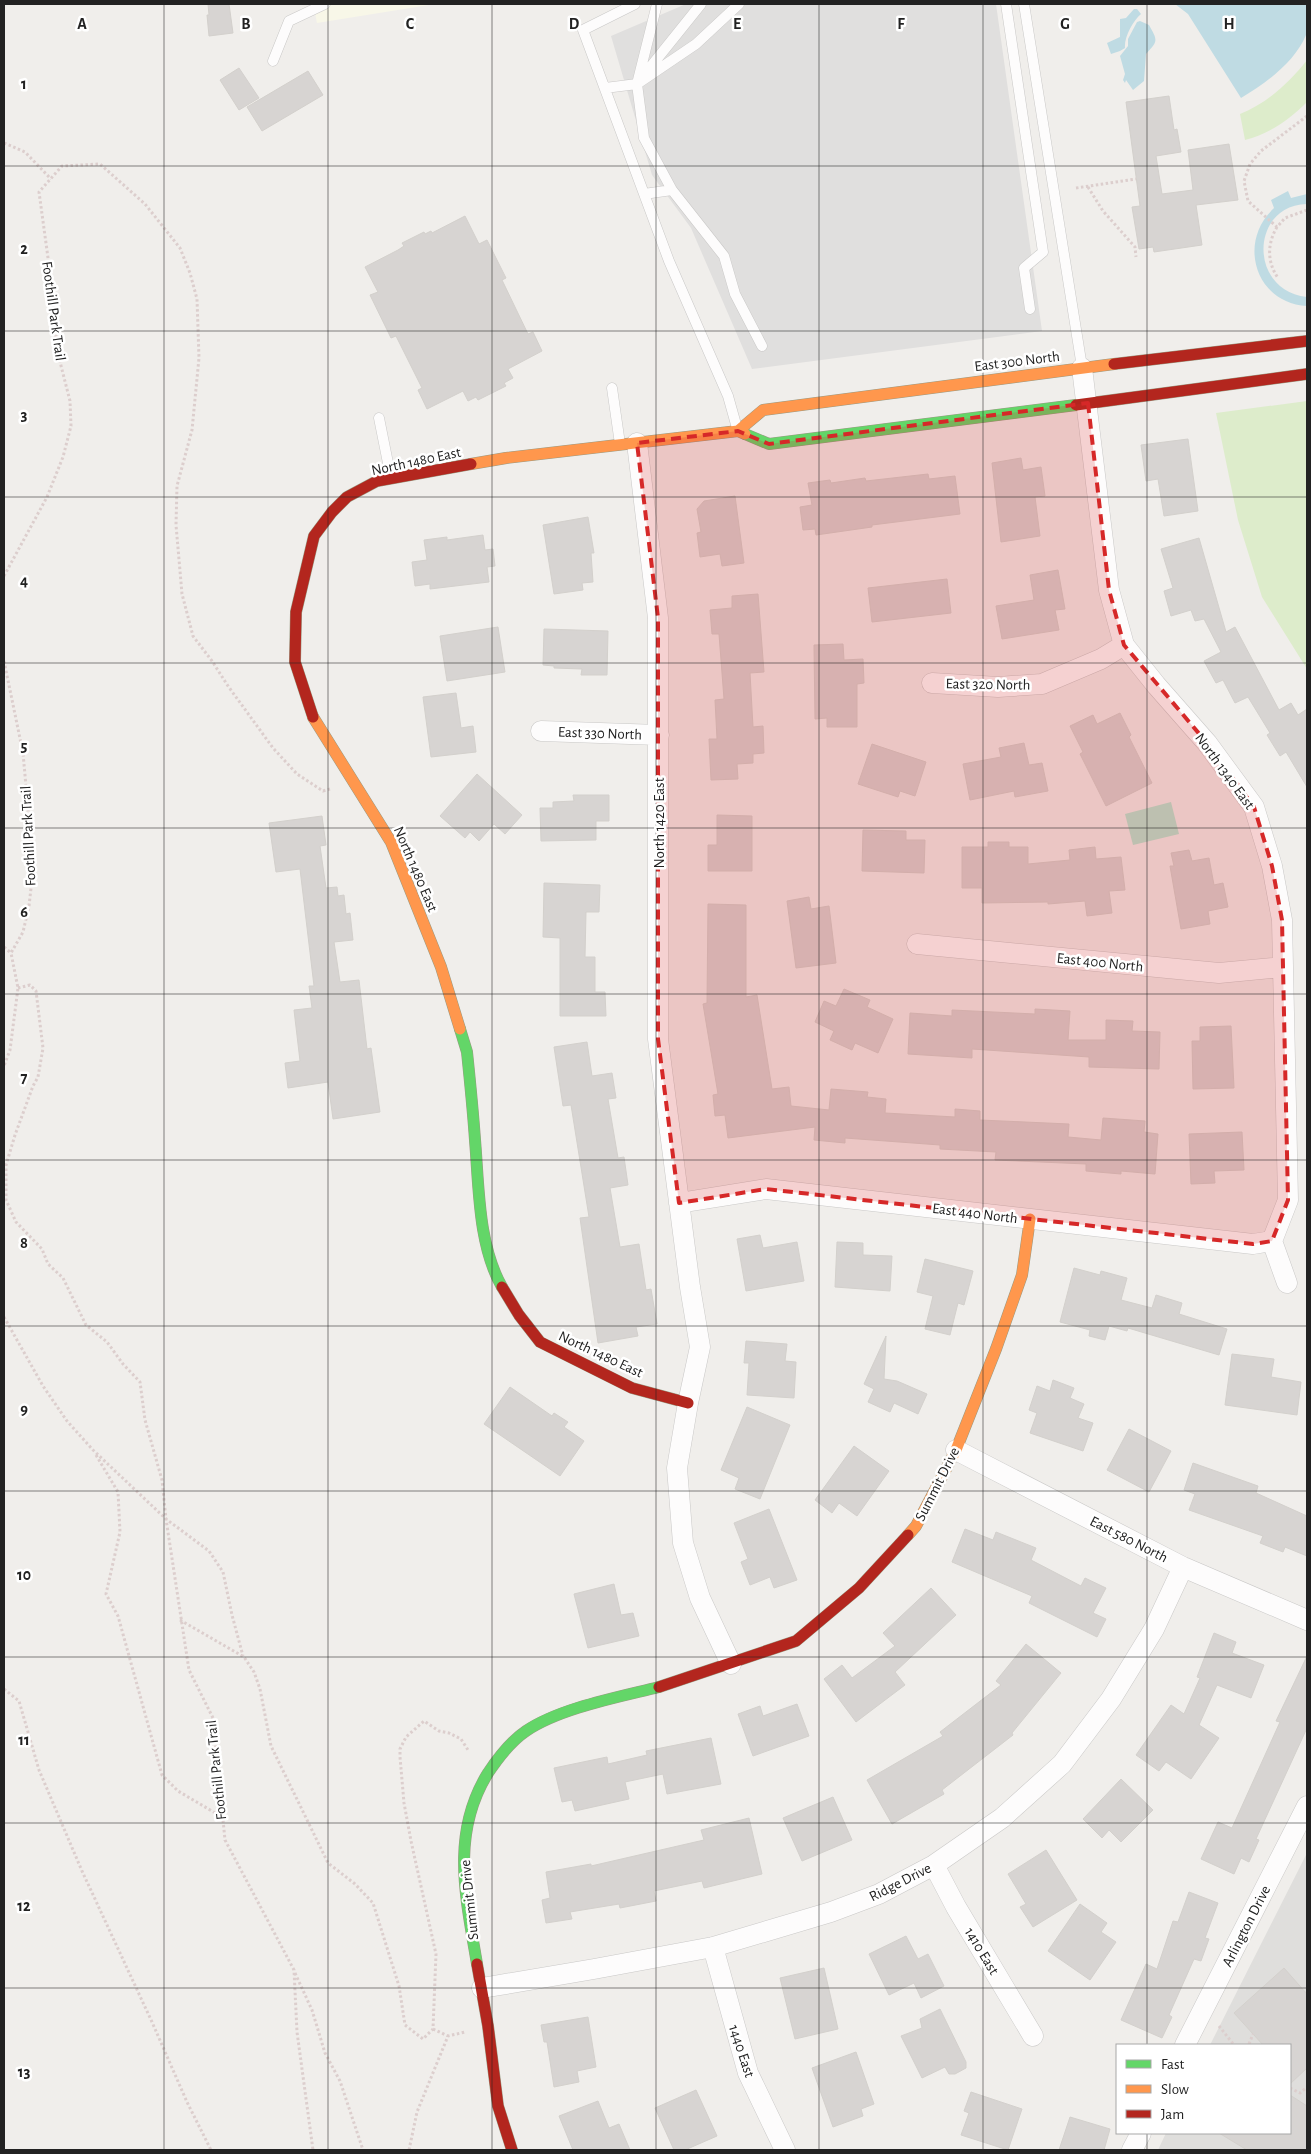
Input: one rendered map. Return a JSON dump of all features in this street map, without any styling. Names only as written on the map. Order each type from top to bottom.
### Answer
[{"type":"street","name":"East 300 North","points":[[738,431],[763,410],[1082,368],[1307,341]]},
{"type":"street","name":"North 1340 East","points":[[1082,368],[1088,403],[1109,590],[1124,645],[1206,742],[1254,807],[1272,866],[1282,920],[1288,1200],[1272,1241]]},
{"type":"street","points":[[629,444],[738,431],[769,444],[1307,374]]},
{"type":"street","name":"North 1480 East","points":[[629,444],[506,458],[391,478],[377,481],[347,497],[332,512],[314,536],[296,612],[295,662],[310,711],[391,842],[441,968],[467,1052],[478,1199],[486,1241],[497,1278],[519,1315],[540,1342],[632,1388],[688,1403]]},
{"type":"street","name":"North 1420 East","points":[[629,444],[658,618],[658,1039],[679,1203]]},
{"type":"street","name":"East 320 North","points":[[932,683],[998,687],[1042,684],[1101,659],[1124,645]]},
{"type":"street","name":"East 330 North","points":[[541,731],[659,735]]},
{"type":"street","name":"East 400 North","points":[[917,944],[1219,973],[1283,967]]},
{"type":"street","name":"East 440 North","points":[[679,1203],[766,1189],[1253,1244],[1272,1241]]},
{"type":"street","points":[[679,1203],[700,1347],[677,1468],[683,1543],[700,1598],[731,1664]]},
{"type":"street","name":"Summit Drive","points":[[512,2150],[498,2106],[488,2026],[465,1893],[463,1867],[468,1816],[477,1791],[498,1758],[526,1731],[559,1715],[594,1703],[668,1685],[796,1641],[859,1588],[916,1526],[956,1450],[996,1349],[1022,1275],[1030,1219]]},
{"type":"street","points":[[1272,1241],[1286,1283]]},
{"type":"street","name":"East 580 North","points":[[956,1450],[1183,1566],[1307,1620]]},
{"type":"street","name":"Ridge Drive","points":[[482,1988],[594,1970],[713,1947],[831,1912],[879,1894],[934,1865],[1002,1818],[1062,1764],[1111,1699],[1154,1629],[1183,1566]]},
{"type":"street","name":"Arlington Drive","points":[[1187,2044],[1307,1806]]},
{"type":"street","name":"1410 East","points":[[934,1865],[956,1907],[1033,2036]]},
{"type":"street","name":"1440 East","points":[[713,1947],[748,2073],[785,2150]]},
{"type":"street","points":[[1132,2150],[1140,2134]]},
{"type":"lane","points":[[273,61],[289,21],[325,4]]},
{"type":"lane","points":[[634,4],[583,30],[669,261],[728,396],[738,431]]},
{"type":"lane","points":[[657,4],[637,84],[644,138],[672,190],[724,256],[735,294],[762,346]]},
{"type":"lane","points":[[637,84],[701,4]]},
{"type":"lane","points":[[605,88],[637,84],[696,44],[739,4]]},
{"type":"lane","points":[[1006,4],[1043,252],[1024,268],[1030,309]]},
{"type":"lane","points":[[1024,4],[1082,368]]},
{"type":"lane","points":[[644,194],[672,190]]},
{"type":"lane","points":[[612,388],[629,444]]},
{"type":"lane","points":[[379,418],[391,478]]},
{"type":"path","points":[[1277,227],[1248,201],[1244,180],[1250,164],[1261,151],[1307,116]]},
{"type":"path","points":[[4,143],[25,152],[51,178]]},
{"type":"path","name":"Foothill Park Trail","points":[[4,576],[47,497],[63,457],[71,426],[70,401],[57,350],[52,287],[39,192],[62,166],[100,164],[144,204],[180,248],[198,299],[199,358],[192,430],[177,486],[176,525],[182,594],[193,636],[279,755],[297,774],[324,791],[336,787]]},
{"type":"path","points":[[1076,188],[1136,179]]},
{"type":"path","points":[[1088,187],[1103,211],[1135,247],[1136,257]]},
{"type":"path","points":[[1278,278],[1270,262],[1271,238],[1285,218],[1307,210]]},
{"type":"path","name":"Foothill Park Trail","points":[[4,661],[24,753],[32,842],[32,879],[29,906],[23,932],[11,952]]},
{"type":"path","points":[[4,948],[11,952],[18,988],[10,1050],[4,1066]]},
{"type":"path","name":"Foothill Park Trail","points":[[18,988],[30,985],[36,991],[43,1048],[38,1077],[15,1135],[6,1165],[6,1200],[16,1222],[42,1249],[48,1264],[62,1278],[86,1325],[107,1342],[122,1364],[140,1382],[145,1420],[162,1480],[180,1620],[189,1670],[213,1718],[225,1840],[294,1970],[296,2032],[313,2150]]},
{"type":"path","points":[[4,1317],[43,1386],[67,1421],[93,1450],[166,1519],[209,1551],[224,1572],[232,1615],[244,1657],[254,1672],[260,1689],[271,1746],[328,1863],[355,1884],[373,1903],[399,1986],[405,2025],[423,2039],[433,2029],[436,1954],[404,1803],[400,1749],[406,1737],[424,1721],[439,1731],[449,1733],[461,1740],[468,1750]]},
{"type":"path","points":[[93,1450],[118,1492],[120,1532],[106,1594],[118,1616],[162,1775],[178,1791],[222,1817]]},
{"type":"path","points":[[180,1620],[244,1657]]},
{"type":"path","points":[[4,1689],[19,1701],[39,1770],[74,1852],[187,2102],[211,2150]]},
{"type":"path","points":[[294,1970],[312,2010],[325,2053],[340,2081],[363,2150]]},
{"type":"path","points":[[433,2029],[448,2036],[488,2026]]},
{"type":"path","points":[[1219,2026],[1233,2044]]},
{"type":"path","points":[[1248,2044],[1253,2034]]},
{"type":"path","points":[[409,2150],[417,2112],[448,2036]]},
{"type":"path","points":[[1291,2088],[1300,2093],[1307,2087]]},
{"type":"highlighted area","points":[[1088,403],[1109,590],[1124,645],[1207,743],[1254,807],[1272,866],[1282,920],[1288,1200],[1272,1241],[1253,1244],[766,1189],[679,1203],[658,1039],[658,618],[637,443],[738,431],[769,444]]},
{"type":"shaded area","points":[[313,4],[435,4],[317,23]]},
{"type":"shaded area","points":[[686,4],[996,4],[1042,331],[752,369],[691,228],[652,175],[611,36]]},
{"type":"shaded area","points":[[1307,1853],[1307,2150],[1158,2150],[1166,2134],[1291,2134],[1291,2044],[1211,2044]]},
{"type":"green space","points":[[1307,60],[1307,102],[1278,126],[1245,140],[1240,114],[1277,92]]},
{"type":"green space","points":[[1307,401],[1307,669],[1262,597],[1238,520],[1216,413]]},
{"type":"green space","points":[[1171,802],[1179,834],[1133,845],[1125,814]]},
{"type":"water","points":[[1175,4],[1307,4],[1307,32],[1301,45],[1287,63],[1260,86],[1241,98],[1188,14]]},
{"type":"water","points":[[1134,9],[1137,9],[1141,14],[1130,30],[1125,48],[1111,54],[1107,43],[1120,37],[1120,19],[1126,18]]},
{"type":"water","points":[[1140,21],[1149,25],[1154,34],[1155,43],[1146,54],[1144,81],[1133,90],[1126,80],[1125,83],[1123,80],[1125,74],[1120,56],[1128,46],[1128,39],[1137,22]]},
{"type":"water","points":[[1288,191],[1291,198],[1307,194],[1307,204],[1288,208],[1275,218],[1266,232],[1264,249],[1266,265],[1274,280],[1288,291],[1307,297],[1307,306],[1289,302],[1275,294],[1264,283],[1257,269],[1254,253],[1256,237],[1263,222],[1274,208],[1271,200]]},
{"type":"building","points":[[208,4],[229,4],[233,33],[209,36]]},
{"type":"building","points":[[239,68],[259,98],[239,110],[220,80]]},
{"type":"building","points":[[308,71],[323,95],[262,131],[247,107]]},
{"type":"building","points":[[1169,96],[1174,130],[1177,129],[1181,152],[1156,156],[1162,194],[1193,190],[1188,150],[1229,144],[1238,200],[1196,205],[1202,245],[1154,252],[1153,247],[1139,249],[1132,207],[1140,206],[1126,102]]},
{"type":"building","points":[[465,216],[479,244],[487,240],[506,278],[502,280],[528,334],[533,332],[542,351],[508,369],[513,378],[504,383],[506,386],[478,400],[476,397],[468,401],[463,391],[427,409],[418,390],[422,388],[396,336],[391,338],[370,295],[378,292],[365,267],[398,250],[404,246],[402,243],[424,232],[425,234],[431,231],[432,233]]},
{"type":"building","points":[[1188,439],[1198,511],[1164,516],[1158,479],[1146,481],[1141,445]]},
{"type":"building","points":[[1021,458],[1023,470],[1041,467],[1045,496],[1035,497],[1040,536],[1001,542],[992,463]]},
{"type":"building","points":[[928,474],[929,479],[955,476],[960,514],[872,525],[872,527],[816,535],[815,529],[803,530],[800,507],[812,505],[808,483],[830,480],[831,483],[865,478],[866,481]]},
{"type":"building","points":[[735,496],[744,563],[722,566],[720,554],[700,557],[697,533],[701,532],[697,509],[704,501]]},
{"type":"building","points":[[588,517],[594,553],[591,553],[593,582],[582,583],[583,590],[554,594],[543,525]]},
{"type":"building","points":[[483,535],[485,550],[493,549],[495,566],[487,567],[489,582],[430,589],[430,584],[415,586],[412,562],[427,560],[424,540],[447,537],[447,540]]},
{"type":"building","points":[[1199,538],[1226,632],[1235,627],[1279,710],[1291,703],[1298,715],[1307,709],[1307,787],[1286,752],[1280,756],[1267,735],[1270,733],[1248,697],[1235,703],[1223,680],[1216,683],[1204,661],[1221,652],[1204,619],[1195,621],[1191,610],[1171,616],[1164,591],[1173,588],[1161,549]]},
{"type":"building","points":[[1058,570],[1065,609],[1055,610],[1059,630],[1002,639],[996,606],[1034,600],[1030,575]]},
{"type":"building","points":[[947,579],[951,613],[872,622],[868,588]]},
{"type":"building","points":[[758,594],[764,672],[750,673],[753,727],[763,726],[764,753],[753,754],[753,763],[737,764],[738,779],[711,780],[709,739],[717,739],[715,700],[724,699],[719,634],[712,634],[710,610],[732,608],[732,596]]},
{"type":"building","points":[[498,627],[505,672],[447,681],[440,636]]},
{"type":"building","points":[[544,629],[608,631],[607,675],[581,675],[582,669],[554,668],[554,666],[543,665]]},
{"type":"building","points":[[843,644],[844,660],[863,659],[864,683],[857,684],[857,727],[827,727],[827,718],[815,719],[814,645]]},
{"type":"building","points":[[456,693],[461,728],[473,726],[476,752],[431,757],[423,697]]},
{"type":"building","points":[[1120,713],[1131,735],[1129,737],[1152,783],[1106,806],[1080,754],[1083,752],[1070,726],[1093,715],[1097,724]]},
{"type":"building","points":[[1024,743],[1029,765],[1042,763],[1048,791],[1015,797],[1014,791],[970,800],[963,764],[1001,757],[999,748]]},
{"type":"building","points":[[872,744],[926,762],[915,796],[900,791],[898,797],[858,784]]},
{"type":"building","points":[[477,774],[522,815],[505,834],[494,824],[479,841],[470,832],[465,838],[440,816]]},
{"type":"building","points":[[573,795],[609,795],[609,821],[596,821],[596,840],[541,841],[540,808],[553,808],[553,802],[574,801]]},
{"type":"building","points":[[717,815],[752,816],[752,871],[708,871],[708,845],[717,845]]},
{"type":"building","points":[[322,816],[326,845],[320,846],[326,888],[337,887],[338,896],[344,895],[346,914],[350,913],[353,940],[334,942],[340,982],[359,980],[367,1049],[371,1048],[380,1112],[333,1119],[328,1082],[288,1088],[285,1063],[300,1061],[294,1010],[312,1008],[309,986],[314,986],[300,869],[276,872],[269,823]]},
{"type":"building","points":[[863,830],[906,831],[906,840],[925,840],[924,873],[862,871]]},
{"type":"building","points":[[988,842],[1009,842],[1009,847],[1028,847],[1028,864],[1070,860],[1069,850],[1095,847],[1096,859],[1121,857],[1125,890],[1109,891],[1112,913],[1087,916],[1085,901],[1048,904],[1048,902],[982,903],[982,888],[962,888],[962,847],[988,847]]},
{"type":"building","points":[[1189,850],[1192,861],[1209,858],[1214,885],[1223,883],[1228,907],[1208,911],[1210,924],[1181,929],[1170,866],[1174,866],[1171,853]]},
{"type":"building","points":[[544,883],[600,885],[599,912],[586,912],[585,957],[595,957],[595,992],[605,992],[606,1016],[560,1016],[560,938],[543,937]]},
{"type":"building","points":[[809,897],[811,909],[829,906],[836,963],[796,968],[787,901]]},
{"type":"building","points":[[708,904],[746,905],[746,997],[757,995],[772,1089],[789,1087],[791,1106],[829,1110],[831,1089],[868,1092],[867,1097],[886,1099],[885,1113],[955,1117],[955,1109],[980,1111],[980,1120],[1069,1124],[1068,1137],[1101,1140],[1103,1118],[1145,1121],[1144,1132],[1158,1134],[1155,1174],[1121,1171],[1121,1174],[1086,1171],[1086,1164],[995,1160],[996,1152],[940,1149],[940,1145],[845,1138],[845,1143],[814,1140],[815,1127],[728,1138],[725,1115],[715,1116],[713,1095],[718,1094],[703,1004],[707,1003]]},
{"type":"building","points":[[844,989],[870,1000],[867,1007],[893,1019],[878,1053],[855,1043],[852,1050],[830,1040],[834,1031],[815,1022],[824,1001],[836,1006]]},
{"type":"building","points":[[1035,1009],[1070,1011],[1068,1040],[1106,1040],[1106,1020],[1133,1021],[1132,1031],[1160,1032],[1159,1069],[1089,1067],[1089,1057],[972,1049],[972,1058],[908,1054],[910,1013],[952,1016],[952,1010],[1035,1014]]},
{"type":"building","points":[[1231,1026],[1234,1088],[1193,1089],[1192,1041],[1200,1041],[1200,1027]]},
{"type":"building","points":[[587,1042],[592,1076],[612,1073],[616,1098],[608,1099],[618,1158],[624,1157],[628,1185],[610,1188],[620,1247],[639,1244],[646,1290],[651,1289],[657,1324],[636,1327],[638,1336],[598,1343],[580,1218],[589,1217],[571,1105],[563,1106],[554,1047]]},
{"type":"building","points":[[1242,1132],[1244,1170],[1214,1171],[1215,1183],[1191,1184],[1189,1134]]},
{"type":"building","points":[[760,1235],[763,1248],[797,1242],[804,1281],[746,1291],[737,1239]]},
{"type":"building","points":[[837,1242],[863,1243],[863,1255],[892,1256],[890,1291],[835,1287]]},
{"type":"building","points":[[925,1259],[973,1271],[964,1305],[958,1303],[950,1335],[925,1329],[933,1296],[917,1292]]},
{"type":"building","points":[[1074,1268],[1100,1275],[1101,1271],[1127,1278],[1121,1300],[1152,1308],[1156,1295],[1182,1303],[1179,1314],[1227,1329],[1219,1355],[1128,1328],[1127,1331],[1109,1326],[1105,1340],[1089,1336],[1090,1330],[1060,1322]]},
{"type":"building","points":[[886,1336],[884,1379],[897,1381],[927,1394],[918,1414],[894,1403],[890,1412],[868,1402],[874,1389],[864,1384]]},
{"type":"building","points":[[746,1341],[787,1344],[785,1361],[796,1362],[794,1398],[747,1395],[749,1363],[744,1363]]},
{"type":"building","points":[[1232,1354],[1274,1359],[1271,1377],[1301,1382],[1297,1415],[1225,1405]]},
{"type":"building","points":[[1053,1380],[1074,1388],[1070,1398],[1084,1404],[1078,1418],[1093,1423],[1083,1451],[1030,1433],[1037,1413],[1029,1410],[1037,1386],[1050,1391]]},
{"type":"building","points":[[510,1387],[552,1416],[554,1413],[568,1422],[564,1427],[584,1441],[560,1476],[484,1424]]},
{"type":"building","points":[[747,1407],[790,1425],[760,1499],[735,1489],[739,1478],[721,1470]]},
{"type":"building","points":[[1129,1429],[1171,1451],[1149,1492],[1107,1470]]},
{"type":"building","points":[[854,1446],[889,1471],[857,1516],[839,1503],[832,1513],[815,1500]]},
{"type":"building","points":[[1193,1463],[1258,1486],[1256,1493],[1307,1516],[1307,1556],[1285,1547],[1283,1552],[1260,1543],[1263,1536],[1189,1510],[1195,1494],[1184,1490]]},
{"type":"building","points":[[769,1509],[797,1580],[774,1588],[770,1577],[750,1585],[741,1562],[748,1559],[734,1523]]},
{"type":"building","points":[[965,1529],[993,1540],[996,1532],[1036,1548],[1031,1560],[1081,1586],[1085,1578],[1106,1588],[1093,1613],[1106,1619],[1097,1637],[1029,1603],[1032,1596],[952,1562]]},
{"type":"building","points":[[614,1584],[621,1615],[633,1613],[639,1636],[588,1648],[574,1594]]},
{"type":"building","points":[[931,1588],[956,1615],[895,1672],[905,1685],[856,1722],[824,1679],[842,1665],[852,1678],[895,1646],[883,1633]]},
{"type":"building","points":[[1214,1633],[1236,1642],[1232,1653],[1264,1665],[1251,1698],[1217,1685],[1199,1725],[1219,1738],[1191,1779],[1166,1762],[1159,1771],[1136,1755],[1171,1705],[1184,1714],[1200,1678],[1197,1677]]},
{"type":"building","points":[[1026,1644],[1061,1673],[1012,1733],[1013,1735],[942,1790],[944,1794],[892,1824],[867,1780],[943,1736],[940,1732],[1001,1685],[996,1681]]},
{"type":"building","points":[[1307,1656],[1307,1728],[1256,1839],[1259,1840],[1249,1862],[1241,1858],[1234,1874],[1201,1859],[1218,1822],[1232,1828],[1280,1722],[1276,1721]]},
{"type":"building","points":[[797,1704],[809,1736],[753,1756],[738,1714],[760,1706],[763,1716]]},
{"type":"building","points":[[711,1738],[721,1784],[667,1794],[663,1774],[625,1782],[629,1799],[575,1811],[572,1800],[562,1802],[554,1768],[607,1757],[608,1764],[647,1755],[646,1751]]},
{"type":"building","points":[[1121,1779],[1153,1810],[1121,1842],[1109,1830],[1102,1838],[1083,1819]]},
{"type":"building","points":[[833,1797],[852,1840],[802,1861],[783,1818]]},
{"type":"building","points":[[749,1818],[762,1874],[704,1888],[702,1881],[654,1891],[656,1901],[620,1908],[619,1904],[570,1912],[572,1919],[546,1923],[542,1900],[550,1898],[546,1872],[591,1864],[591,1866],[704,1840],[701,1830]]},
{"type":"building","points":[[1046,1850],[1077,1900],[1033,1927],[1020,1907],[1026,1904],[1008,1874]]},
{"type":"building","points":[[1189,1892],[1218,1903],[1205,1938],[1209,1939],[1201,1961],[1194,1959],[1169,2015],[1172,2017],[1162,2038],[1121,2020],[1146,1964],[1157,1969],[1173,1921],[1178,1922]]},
{"type":"building","points":[[1080,1904],[1107,1923],[1101,1932],[1116,1942],[1090,1980],[1048,1951]]},
{"type":"building","points":[[906,1936],[918,1959],[928,1954],[944,1986],[921,1998],[914,1983],[889,1995],[869,1954]]},
{"type":"building","points":[[824,1968],[838,2029],[795,2039],[780,1978]]},
{"type":"building","points":[[1284,1968],[1307,1994],[1307,2068],[1291,2083],[1291,2044],[1262,2044],[1234,2013]]},
{"type":"building","points":[[940,2009],[966,2062],[966,2068],[955,2074],[949,2074],[945,2067],[922,2078],[901,2036],[922,2028],[920,2019]]},
{"type":"building","points":[[588,2017],[596,2067],[577,2071],[579,2082],[554,2087],[547,2042],[544,2042],[541,2025]]},
{"type":"building","points":[[856,2052],[874,2104],[861,2109],[863,2116],[833,2127],[812,2068]]},
{"type":"building","points":[[696,2090],[717,2136],[685,2150],[674,2150],[655,2108]]},
{"type":"building","points":[[971,2092],[1022,2109],[1008,2150],[961,2135],[969,2113],[964,2111]]},
{"type":"building","points":[[1291,2096],[1307,2106],[1307,2150],[1247,2150],[1221,2134],[1291,2134]]},
{"type":"building","points":[[598,2101],[609,2128],[619,2124],[630,2150],[573,2150],[559,2116]]},
{"type":"building","points":[[1070,2117],[1110,2129],[1104,2150],[1059,2150]]},
{"type":"traffic: fast","points":[[745,434],[769,444],[1076,405]]},
{"type":"traffic: fast","points":[[460,1029],[467,1052],[484,1234],[494,1271],[502,1287]]},
{"type":"traffic: fast","points":[[477,1964],[466,1891],[465,1843],[469,1819],[476,1796],[488,1773],[515,1740],[540,1723],[590,1704],[659,1687]]},
{"type":"traffic: slow","points":[[738,431],[763,410],[1114,364]]},
{"type":"traffic: slow","points":[[471,464],[506,458],[738,431],[745,434]]},
{"type":"traffic: slow","points":[[313,717],[391,842],[441,967],[460,1029]]},
{"type":"traffic: slow","points":[[908,1535],[916,1526],[956,1450],[996,1349],[1022,1275],[1030,1219]]},
{"type":"traffic: jam","points":[[1114,364],[1307,341]]},
{"type":"traffic: jam","points":[[1076,405],[1307,374]]},
{"type":"traffic: jam","points":[[313,717],[295,662],[296,612],[314,536],[332,512],[347,497],[377,481],[471,464]]},
{"type":"traffic: jam","points":[[502,1287],[519,1315],[540,1342],[632,1388],[688,1403]]},
{"type":"traffic: jam","points":[[659,1687],[796,1641],[859,1588],[908,1535]]},
{"type":"traffic: jam","points":[[477,1964],[488,2026],[498,2106],[512,2150]]}]
